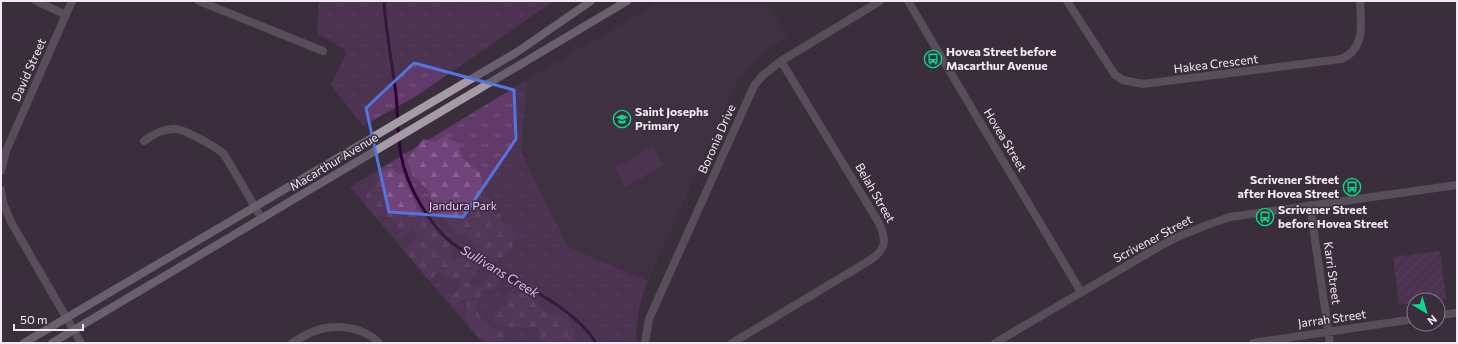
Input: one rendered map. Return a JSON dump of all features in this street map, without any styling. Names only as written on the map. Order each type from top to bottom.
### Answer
[{"type":"main road","name":"Macarthur Avenue","points":[[24,343],[518,52],[591,1]]},
{"type":"main road","name":"Macarthur Avenue","points":[[55,343],[73,330],[525,63],[627,1]]},
{"type":"main road","points":[[518,52],[525,63]]},
{"type":"street","points":[[36,1],[66,14]]},
{"type":"street","name":"David Street","points":[[2,166],[6,151],[72,1]]},
{"type":"street","points":[[199,1],[323,51]]},
{"type":"street","name":"Boronia Drive","points":[[645,343],[649,319],[754,86],[762,76],[781,60],[880,1]]},
{"type":"street","name":"Hovea Street","points":[[908,1],[1080,292]]},
{"type":"street","name":"Hakea Crescent","points":[[1067,1],[1116,75],[1123,80],[1143,84],[1341,59],[1349,56],[1359,44],[1361,36],[1360,1]]},
{"type":"street","name":"Belah Street","points":[[732,343],[875,258],[884,246],[885,237],[879,224],[781,60]]},
{"type":"street","points":[[144,141],[156,132],[176,129],[216,147],[224,154],[262,218]]},
{"type":"street","name":"Scrivener Street","points":[[995,343],[1080,292],[1182,234],[1206,225],[1230,217],[1457,185]]},
{"type":"street","points":[[1,190],[3,203],[11,222],[81,343]]},
{"type":"street","name":"Karri Street","points":[[1310,206],[1330,343]]},
{"type":"street","points":[[1446,314],[1457,313]]},
{"type":"street","name":"Jarrah Street","points":[[1253,343],[1406,320]]},
{"type":"street","points":[[292,343],[312,332],[334,327],[362,331],[379,343]]},
{"type":"highlighted area","points":[[414,63],[514,90],[516,139],[463,217],[389,212],[366,108]]},
{"type":"shaded area","name":"Saint Josephs Primary","points":[[661,1],[766,1],[787,37],[768,49],[752,62],[735,86],[648,281],[568,247],[521,152],[527,80]]},
{"type":"green space","points":[[319,1],[554,1],[418,95],[363,126],[331,85],[345,56],[345,50],[317,34]]},
{"type":"green space","points":[[456,1],[495,1],[467,19]]},
{"type":"green space","name":"Jandura Park","points":[[527,80],[521,152],[568,247],[648,281],[639,311],[637,343],[482,343],[350,187]]},
{"type":"green space","points":[[444,136],[458,143],[462,157],[480,173],[485,194],[496,204],[502,222],[517,234],[511,249],[497,262],[478,252],[472,240],[455,232],[433,208],[429,191],[413,175],[407,160],[423,139],[435,142]]},
{"type":"green space","points":[[653,146],[664,165],[625,187],[614,168]]},
{"type":"green space","points":[[392,168],[398,174],[403,174],[417,209],[432,223],[438,233],[450,243],[451,257],[457,259],[467,254],[468,261],[474,261],[479,267],[470,282],[475,288],[480,286],[493,274],[499,281],[493,290],[481,290],[481,297],[474,307],[487,326],[505,332],[502,343],[489,342],[475,333],[465,317],[468,298],[463,299],[454,306],[448,301],[460,287],[460,278],[453,282],[439,271],[430,281],[405,251],[417,236],[413,227],[404,234],[389,217],[374,215],[367,204],[366,196],[381,172]]},
{"type":"green space","points":[[1440,251],[1445,292],[1406,292],[1406,304],[1399,305],[1393,257]]},
{"type":"green space","points":[[509,293],[528,294],[545,311],[568,319],[575,333],[573,343],[542,343],[538,336],[539,326],[524,328],[498,325],[492,314],[506,304]]},
{"type":"waterway","name":"Sullivans Creek","points":[[384,1],[396,94],[401,155],[413,191],[427,215],[443,235],[452,243],[479,261],[537,292],[564,310],[588,331],[596,343]]},
{"type":"place","name":"Hovea Street before Macarthur Avenue","points":[[933,59]]},
{"type":"place","name":"Saint Josephs Primary","points":[[622,119]]},
{"type":"place","name":"Scrivener Street after Hovea Street","points":[[1352,187]]},
{"type":"place","name":"Scrivener Street before Hovea Street","points":[[1265,217]]}]
